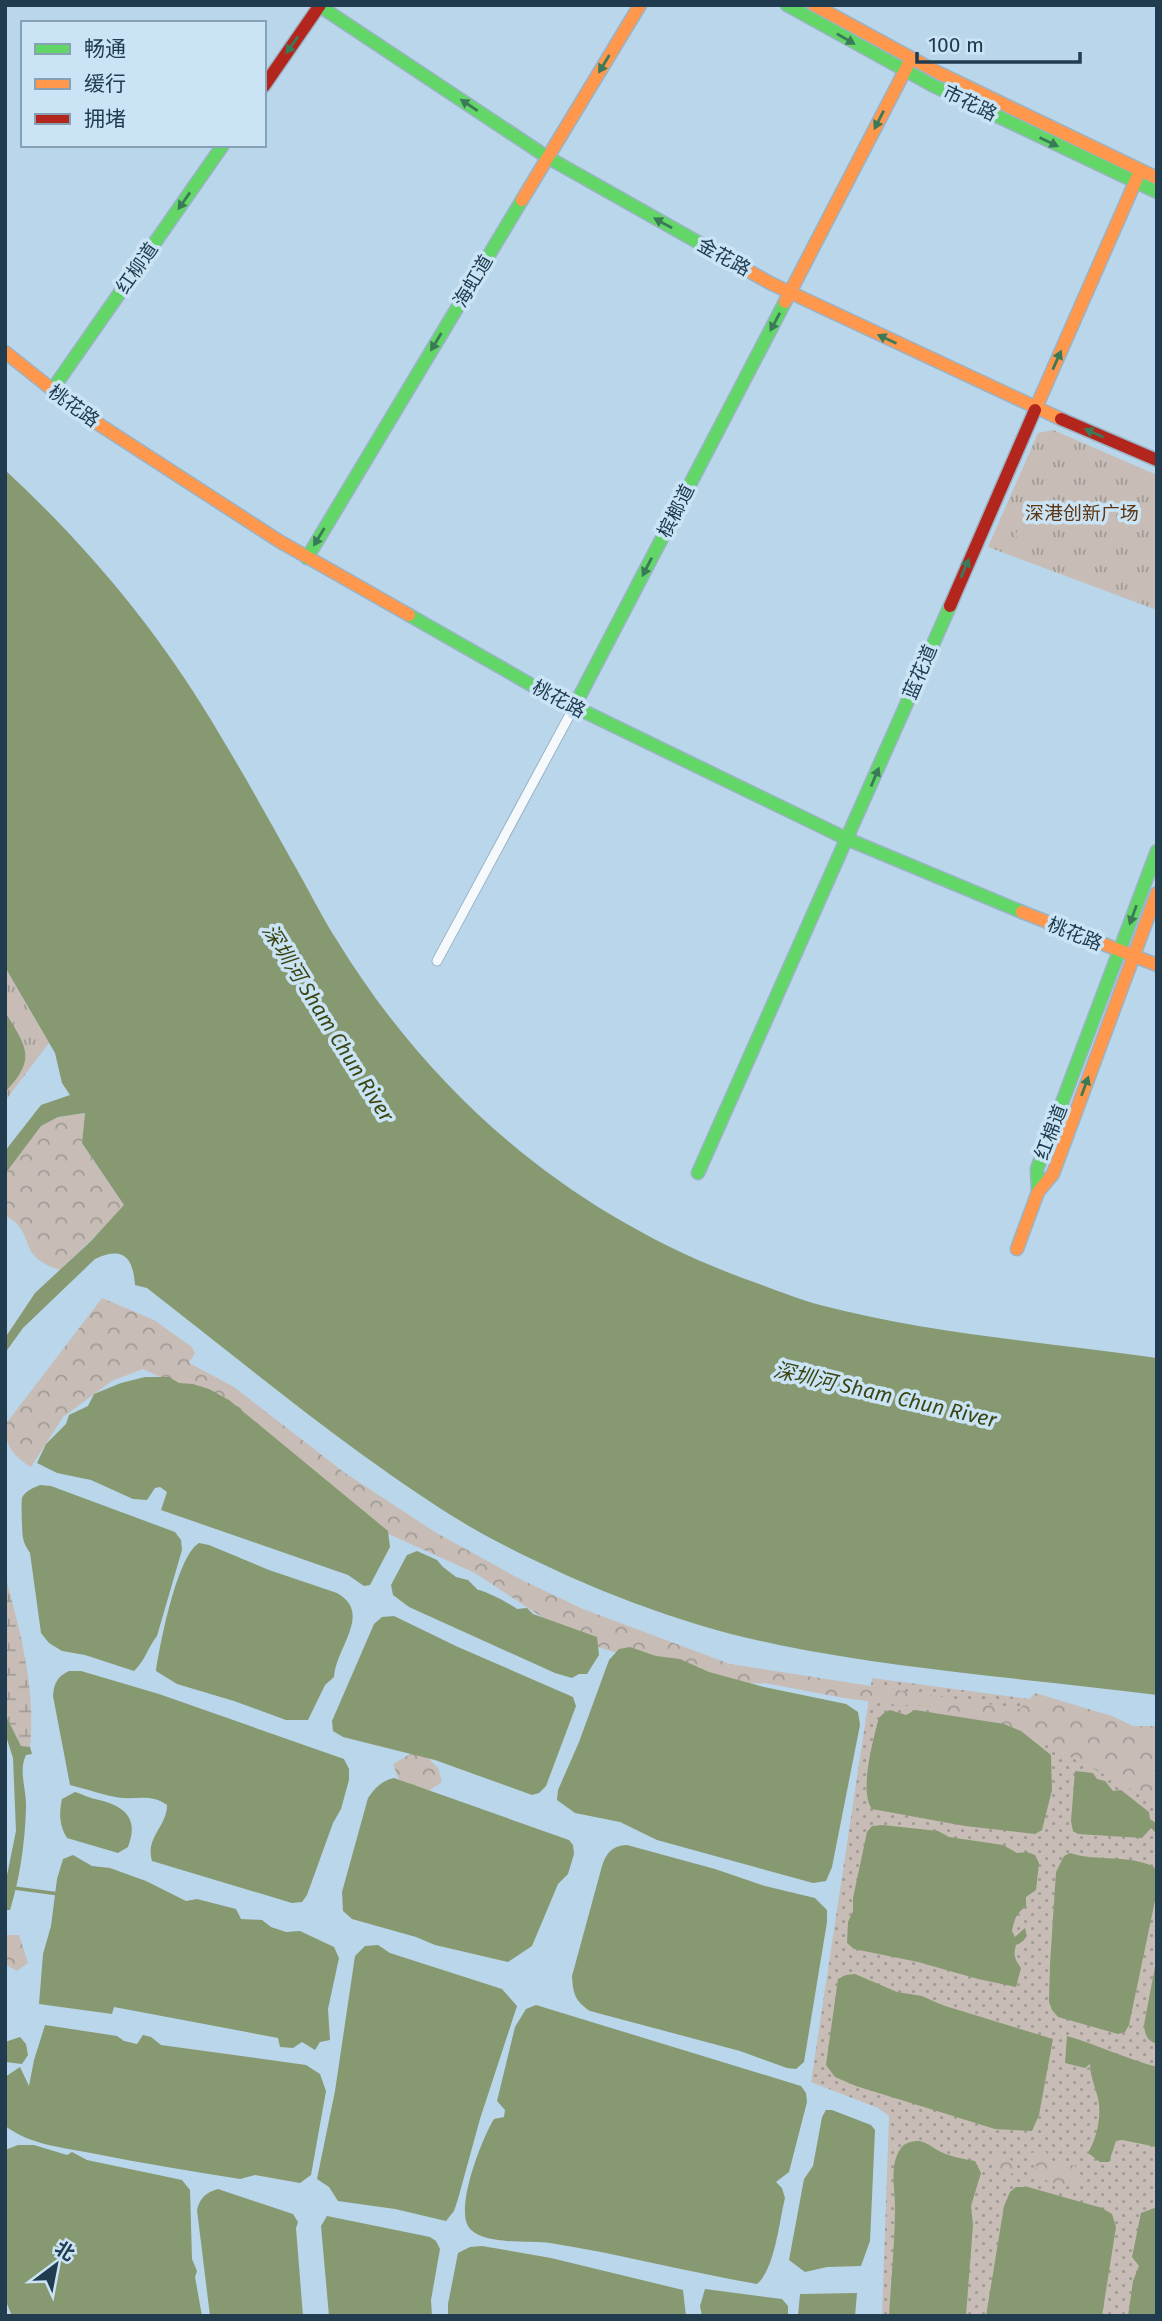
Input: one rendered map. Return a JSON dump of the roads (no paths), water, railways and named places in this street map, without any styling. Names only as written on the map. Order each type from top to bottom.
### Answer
[{"type":"street","name":"海虹道","points":[[307,558],[640,5]]},
{"type":"street","name":"市花路","points":[[787,5],[1138,177],[1157,192]]},
{"type":"street","name":"市花路","points":[[814,5],[908,65]]},
{"type":"street","name":"金花路","points":[[319,6],[547,158],[789,293],[1036,408],[1157,460]]},
{"type":"street","points":[[266,83],[319,6]]},
{"type":"street","name":"槟榔道","points":[[437,961],[574,707],[908,65]]},
{"type":"street","name":"红柳道","points":[[52,390],[222,147]]},
{"type":"street","name":"市花路","points":[[1138,177],[1157,178]]},
{"type":"street","name":"蓝花道","points":[[698,1173],[1138,177]]},
{"type":"street","name":"桃花路","points":[[5,352],[83,414],[307,558],[574,707],[847,839],[1119,952],[1157,965]]},
{"type":"street","name":"红棉道","points":[[1038,1192],[1038,1169],[1157,851]]},
{"type":"street","name":"红棉道","points":[[1038,1192],[1053,1174],[1157,893]]},
{"type":"street","points":[[1017,1249],[1038,1192]]},
{"type":"water","name":"深圳河 Sham Chun River","points":[[5,470],[91,557],[166,652],[232,755],[332,932],[377,1000],[421,1055],[468,1105],[520,1151],[575,1192],[634,1228],[696,1259],[806,1301],[862,1315],[946,1330],[1157,1358],[1157,1695],[920,1668],[779,1645],[664,1614],[589,1585],[481,1533],[436,1506],[364,1456],[147,1288],[135,1285],[129,1261],[119,1254],[95,1259],[23,1328],[5,1353],[5,1338],[35,1293],[91,1241],[124,1205],[82,1143],[85,1113],[58,1117],[41,1126],[5,1174],[5,1151],[41,1105],[70,1095],[62,1083],[55,1053],[5,967]]},
{"type":"water","points":[[5,1012],[23,1045],[25,1062],[15,1081],[5,1092]]},
{"type":"water","points":[[145,1377],[169,1377],[179,1383],[209,1389],[229,1400],[388,1531],[390,1547],[370,1585],[364,1586],[348,1575],[161,1510],[167,1492],[160,1487],[155,1488],[147,1500],[133,1499],[91,1480],[57,1473],[37,1463],[46,1444],[66,1424],[69,1415],[88,1406],[94,1394]]},
{"type":"water","points":[[40,1485],[51,1486],[175,1532],[181,1540],[182,1550],[157,1636],[134,1671],[85,1655],[62,1651],[49,1643],[41,1633],[30,1553],[23,1538],[22,1511],[23,1496]]},
{"type":"water","points":[[199,1543],[337,1593],[347,1601],[352,1610],[350,1631],[334,1677],[325,1685],[308,1720],[286,1720],[177,1684],[156,1671],[177,1582],[191,1551]]},
{"type":"water","points":[[417,1551],[437,1560],[456,1577],[468,1580],[478,1590],[517,1609],[527,1608],[533,1614],[597,1637],[599,1655],[587,1674],[572,1678],[555,1673],[409,1607],[393,1595],[391,1585],[407,1555]]},
{"type":"water","points":[[394,1616],[573,1697],[576,1706],[546,1786],[539,1793],[532,1795],[435,1760],[343,1737],[333,1731],[332,1721],[374,1624],[382,1617]]},
{"type":"water","points":[[630,1647],[656,1656],[680,1659],[709,1672],[764,1687],[846,1704],[858,1712],[860,1725],[832,1867],[826,1881],[813,1883],[657,1840],[620,1822],[575,1813],[557,1800],[558,1790],[609,1660],[619,1649]]},
{"type":"water","points":[[69,1671],[81,1671],[159,1694],[344,1759],[349,1769],[349,1780],[341,1809],[302,1902],[292,1903],[152,1861],[151,1845],[164,1820],[167,1805],[150,1798],[122,1798],[70,1785],[53,1696],[57,1681]]},
{"type":"water","points":[[890,1710],[906,1715],[915,1710],[1004,1724],[1021,1731],[1051,1755],[1052,1790],[1042,1830],[1035,1834],[965,1826],[872,1809],[867,1791],[870,1753],[879,1719]]},
{"type":"water","points":[[5,1714],[21,1746],[30,1747],[32,1754],[26,1755],[23,1768],[26,1801],[24,1834],[19,1873],[10,1910],[5,1910],[5,1885],[16,1831],[13,1758],[5,1733]]},
{"type":"water","points":[[1075,1771],[1093,1773],[1113,1791],[1121,1790],[1149,1812],[1150,1819],[1157,1824],[1157,1834],[1151,1828],[1142,1838],[1078,1834],[1073,1831],[1071,1821]]},
{"type":"water","points":[[394,1778],[569,1840],[574,1854],[568,1874],[558,1884],[532,1946],[508,1962],[435,1945],[352,1919],[343,1911],[342,1892],[368,1798],[379,1785]]},
{"type":"water","points":[[75,1792],[114,1805],[127,1814],[132,1828],[128,1847],[118,1853],[67,1838],[61,1824],[61,1804],[62,1799]]},
{"type":"water","points":[[872,1826],[938,1831],[949,1837],[1003,1845],[1017,1853],[1035,1855],[1039,1863],[1036,1890],[1026,1897],[1026,1907],[1018,1914],[1012,1931],[1015,1937],[1025,1928],[1026,1934],[1015,1949],[1015,1957],[1021,1968],[1016,1987],[854,1949],[847,1943],[848,1922],[853,1911],[853,1898],[867,1832]]},
{"type":"water","points":[[627,1845],[815,1898],[827,1910],[804,2062],[796,2069],[740,2051],[590,2011],[581,2004],[574,1992],[572,1976],[602,1866],[611,1851]]},
{"type":"water","points":[[1070,1853],[1144,1863],[1154,1867],[1157,1874],[1157,1891],[1129,2025],[1125,2032],[1118,2034],[1058,2017],[1049,2002],[1056,1872],[1064,1856]]},
{"type":"water","points":[[73,1855],[92,1866],[110,1868],[146,1881],[186,1901],[197,1899],[236,1909],[241,1919],[262,1920],[271,1927],[286,1932],[300,1931],[334,1947],[339,1958],[328,2009],[330,2040],[320,2042],[315,2050],[302,2042],[293,2048],[280,2047],[278,2038],[114,2007],[112,2014],[39,2004],[43,1954],[51,1926],[57,1879],[63,1859]]},
{"type":"water","points":[[378,1945],[390,1953],[502,1989],[517,2006],[480,2119],[458,2199],[454,2211],[446,2221],[395,2209],[338,2201],[329,2187],[317,2179],[335,2091],[355,1956],[365,1946]]},
{"type":"water","points":[[1157,1956],[1157,2044],[1147,2037],[1144,2025]]},
{"type":"water","points":[[855,1974],[897,1992],[922,1996],[942,2005],[1053,2039],[1039,2115],[1032,2131],[995,2129],[835,2077],[826,2065],[838,1979]]},
{"type":"water","points":[[536,2005],[801,2086],[806,2093],[807,2102],[789,2172],[776,2182],[782,2188],[785,2198],[776,2244],[768,2268],[757,2284],[576,2247],[483,2237],[468,2226],[465,2203],[472,2172],[494,2119],[504,2117],[505,2110],[497,2101],[515,2027],[526,2009]]},
{"type":"water","points":[[45,2025],[117,2036],[137,2044],[143,2035],[151,2037],[161,2045],[306,2065],[320,2074],[326,2091],[311,2175],[300,2183],[255,2175],[240,2179],[57,2147],[15,2132],[5,2126],[5,2077],[20,2067],[29,2086]]},
{"type":"water","points":[[1067,2036],[1157,2067],[1157,2147],[1116,2141],[1109,2162],[1100,2162],[1088,2153],[1098,2126],[1098,2098],[1090,2064],[1085,2068],[1065,2063]]},
{"type":"water","points":[[20,2037],[26,2044],[28,2055],[22,2064],[5,2062],[5,2042]]},
{"type":"water","points":[[826,2110],[871,2125],[875,2130],[870,2241],[861,2266],[827,2267],[805,2272],[789,2260],[804,2179],[813,2166],[822,2117]]},
{"type":"water","points":[[920,2141],[945,2154],[975,2161],[981,2173],[971,2206],[973,2225],[966,2316],[889,2316],[895,2161],[903,2146],[909,2142]]},
{"type":"water","points":[[18,2145],[34,2145],[67,2155],[72,2152],[87,2160],[182,2180],[190,2190],[192,2259],[197,2271],[195,2277],[202,2316],[12,2316],[5,2299],[5,2150]]},
{"type":"water","points":[[1016,2187],[1028,2187],[1102,2208],[1112,2214],[1116,2227],[1102,2316],[986,2316],[1004,2206],[1010,2192]]},
{"type":"water","points":[[218,2189],[293,2214],[298,2222],[296,2228],[303,2316],[210,2316],[197,2210],[204,2196]]},
{"type":"water","points":[[1157,2207],[1157,2316],[1128,2316],[1133,2281],[1139,2266],[1132,2257],[1141,2213]]},
{"type":"water","points":[[327,2216],[430,2237],[436,2241],[440,2249],[431,2300],[432,2316],[329,2316],[321,2226]]},
{"type":"water","points":[[482,2246],[551,2258],[683,2290],[686,2316],[448,2316],[458,2253],[470,2247]]},
{"type":"water","points":[[705,2289],[782,2299],[788,2306],[788,2316],[702,2316],[700,2306]]},
{"type":"water","points":[[857,2293],[855,2316],[798,2316],[800,2294]]},
{"type":"waterway","points":[[14,1888],[59,1894]]},
{"type":"park label","name":"深港创新广场","points":[[1082,513]]}]
